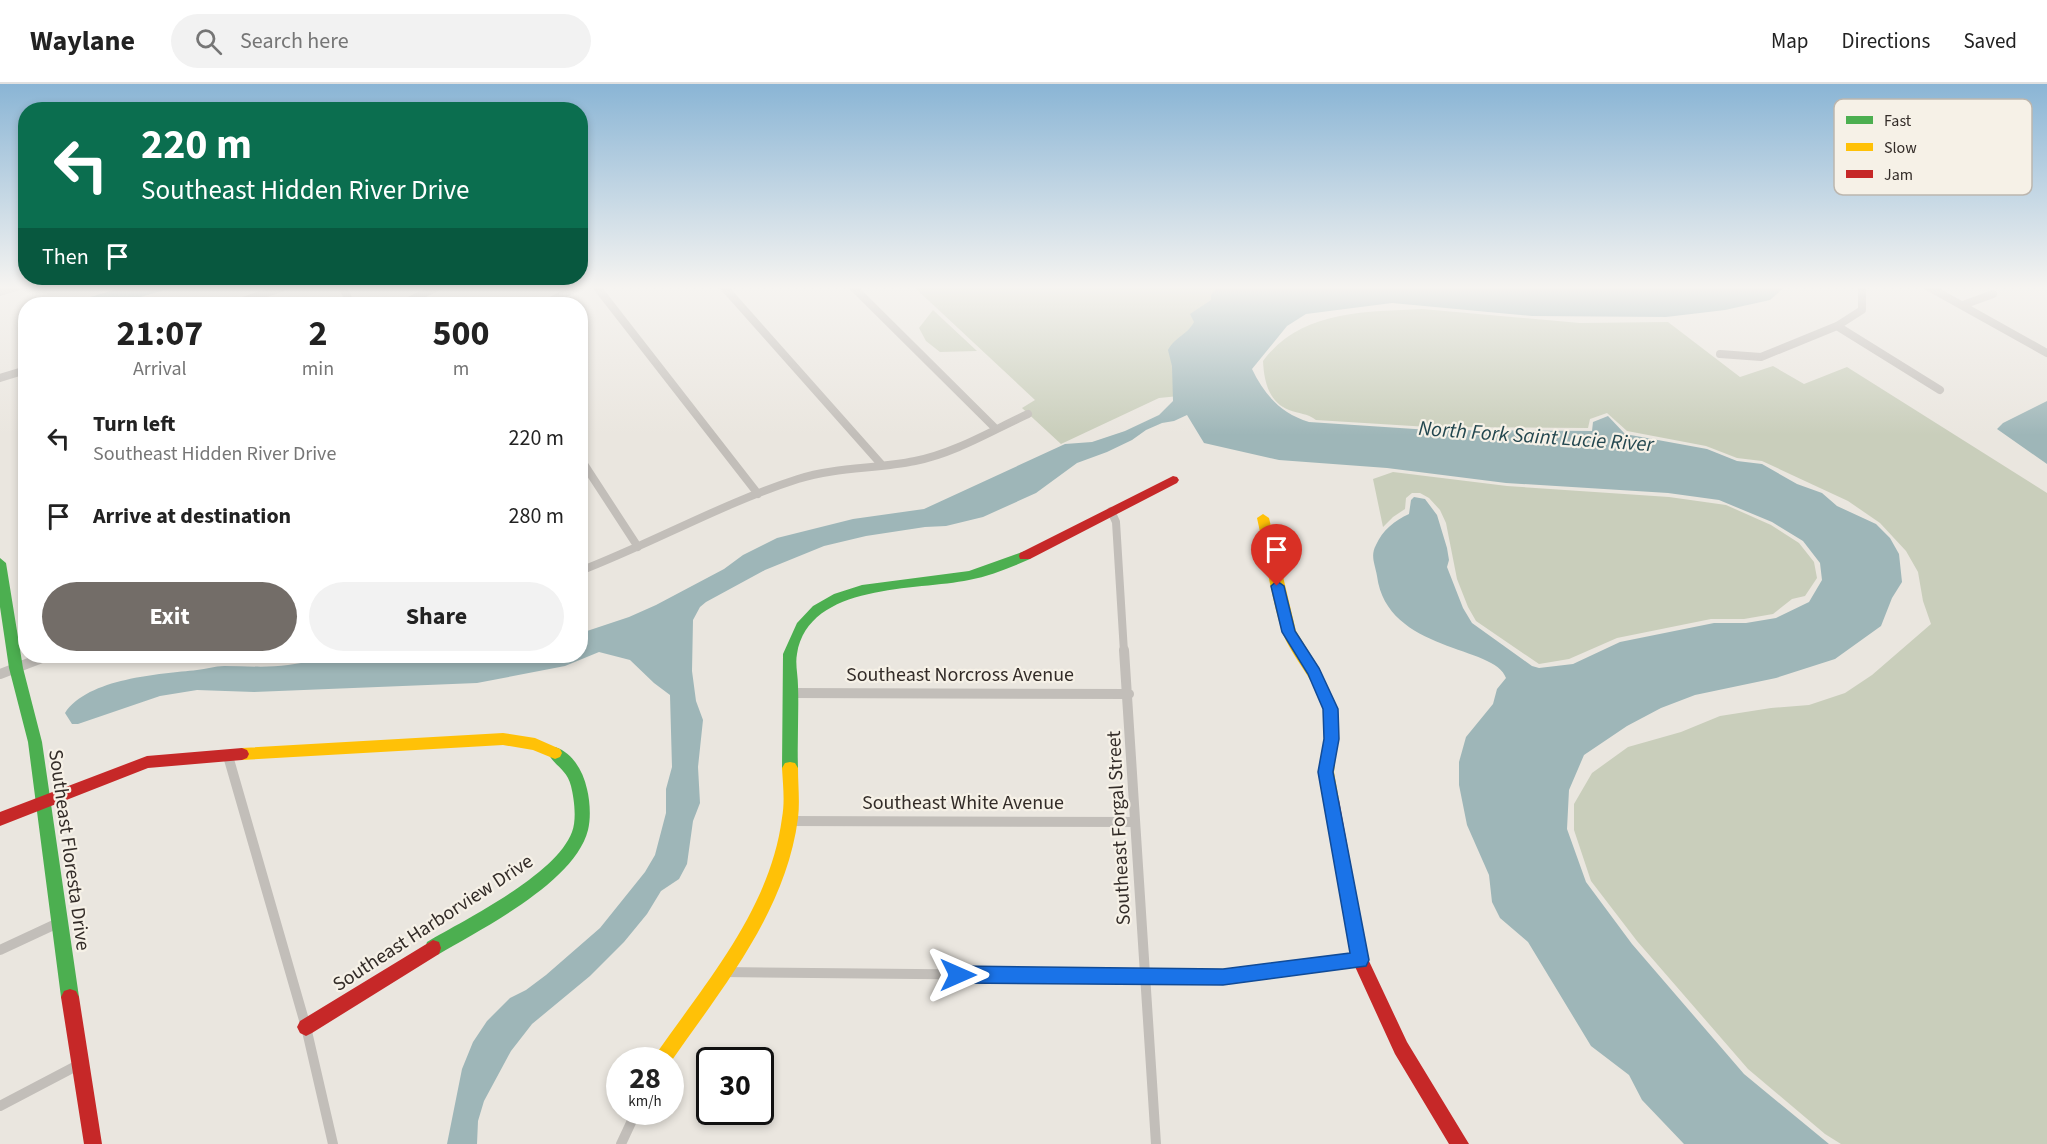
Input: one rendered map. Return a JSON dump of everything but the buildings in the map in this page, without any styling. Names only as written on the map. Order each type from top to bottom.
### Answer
[{"type":"street","points":[[635,335],[758,494]]},
{"type":"street","points":[[767,335],[881,464]]},
{"type":"street","points":[[902,335],[995,428]]},
{"type":"street","points":[[1720,354],[1761,357],[1814,335]]},
{"type":"street","points":[[1853,335],[1940,390]]},
{"type":"street","points":[[2016,335],[2047,353]]},
{"type":"street","points":[[0,378],[18,372]]},
{"type":"street","points":[[588,568],[758,494],[801,478],[836,470],[914,461],[936,455],[1028,414]]},
{"type":"street","points":[[588,471],[638,547]]},
{"type":"street","points":[[670,1047],[723,972],[761,911],[778,868],[790,821],[790,651],[802,625],[820,608],[841,597],[866,589],[934,582],[981,573],[1028,554],[1173,480]]},
{"type":"street","name":"Southeast Forgal Street","points":[[1111,511],[1116,522],[1129,694],[1156,1144]]},
{"type":"street","points":[[1263,518],[1289,632],[1314,672],[1330,709],[1331,739],[1326,772],[1360,960],[1401,1048],[1460,1144]]},
{"type":"street","name":"Southeast Floresta Drive","points":[[0,563],[16,668],[34,742],[58,923],[93,1144]]},
{"type":"street","points":[[0,674],[29,663]]},
{"type":"street","name":"Southeast Norcross Avenue","points":[[791,693],[1129,694]]},
{"type":"street","name":"Southeast Harborview Drive","points":[[0,819],[41,801],[147,762],[191,757],[503,739],[533,742],[555,752],[573,770],[582,797],[580,832],[561,860],[538,883],[306,1027]]},
{"type":"street","points":[[228,756],[306,1027],[333,1144]]},
{"type":"street","name":"Southeast White Avenue","points":[[790,821],[1135,822]]},
{"type":"street","points":[[0,950],[58,923]]},
{"type":"street","points":[[723,972],[1223,977],[1360,960]]},
{"type":"street","points":[[0,1106],[80,1064]]},
{"type":"street","points":[[621,1144],[630,1125]]},
{"type":"green space","points":[[923,335],[960,335],[977,351],[940,352],[926,341]]},
{"type":"green space","points":[[966,335],[1239,335],[1199,394],[1159,398],[1061,444],[1022,408],[1035,400]]},
{"type":"green space","points":[[1291,335],[1686,335],[1740,377],[1773,366],[1804,384],[1847,367],[2047,493],[2047,1144],[1841,1144],[1825,1134],[1748,1069],[1637,941],[1591,881],[1574,830],[1574,804],[1592,773],[1628,747],[1681,732],[1720,716],[1809,705],[1845,693],[1872,675],[1931,624],[1923,601],[1918,572],[1906,551],[1880,523],[1848,501],[1762,461],[1737,458],[1706,446],[1627,431],[1607,413],[1590,419],[1588,428],[1429,427],[1316,420],[1282,406],[1276,402],[1268,390],[1263,361],[1278,344]]},
{"type":"green space","points":[[1393,472],[1507,486],[1669,497],[1726,505],[1771,525],[1799,543],[1814,562],[1817,578],[1805,596],[1792,599],[1773,614],[1744,619],[1711,619],[1617,638],[1569,659],[1539,664],[1476,621],[1457,579],[1446,523],[1440,510],[1429,498],[1420,493],[1412,493],[1406,498],[1405,509],[1383,527],[1373,479]]},
{"type":"water","name":"North Fork Saint Lucie River","points":[[1182,335],[1279,335],[1252,369],[1262,387],[1275,402],[1290,414],[1309,422],[1430,430],[1592,431],[1593,422],[1608,416],[1625,434],[1707,449],[1737,461],[1762,464],[1797,484],[1822,493],[1837,506],[1876,524],[1890,538],[1899,554],[1902,582],[1892,598],[1881,626],[1835,659],[1776,678],[1695,695],[1661,708],[1627,726],[1584,755],[1569,790],[1567,829],[1586,882],[1632,944],[1744,1074],[1829,1144],[1684,1144],[1642,1100],[1629,1075],[1591,1046],[1528,942],[1500,918],[1492,902],[1489,875],[1467,825],[1459,785],[1459,762],[1466,737],[1493,704],[1497,689],[1506,678],[1498,667],[1442,644],[1400,620],[1385,601],[1373,553],[1382,535],[1390,526],[1409,514],[1411,500],[1414,497],[1425,499],[1437,515],[1447,548],[1449,560],[1447,567],[1463,608],[1472,623],[1532,666],[1539,668],[1573,664],[1620,642],[1714,623],[1746,623],[1776,618],[1809,602],[1822,580],[1820,563],[1803,541],[1772,522],[1719,500],[1668,493],[1506,483],[1387,468],[1279,460],[1204,443],[1187,415],[1162,423],[1107,452],[1077,463],[1036,493],[983,517],[946,526],[866,536],[824,546],[765,570],[700,607],[693,620],[692,671],[696,701],[703,720],[698,767],[700,803],[693,821],[687,864],[679,879],[661,891],[647,914],[624,942],[590,976],[532,1024],[511,1051],[484,1101],[478,1121],[477,1144],[447,1144],[462,1069],[473,1042],[487,1021],[510,998],[526,990],[546,975],[600,928],[645,872],[655,855],[666,813],[666,789],[672,767],[670,695],[630,660],[599,652],[588,657],[588,631],[656,605],[777,538],[853,519],[924,509],[1065,444],[1092,442],[1125,431],[1159,415],[1173,401],[1172,366],[1168,350]]},
{"type":"water","points":[[2047,401],[2047,464],[1997,429],[2003,423]]},
{"type":"water","points":[[302,663],[572,663],[477,683],[254,692],[197,690],[160,696],[78,724],[72,724],[65,713],[76,701],[90,692],[126,680],[217,666],[280,666]]},
{"type":"traffic: fast","points":[[790,768],[790,654],[802,627],[818,610],[838,598],[862,590],[969,576],[1025,556]]},
{"type":"traffic: fast","points":[[0,563],[16,668],[35,742],[70,997]]},
{"type":"traffic: fast","points":[[433,948],[516,898],[538,882],[572,849],[581,828],[580,793],[577,779],[570,767],[555,753]]},
{"type":"traffic: slow","points":[[1263,518],[1289,632],[1314,672],[1330,709],[1331,739],[1326,772],[1331,800]]},
{"type":"traffic: slow","points":[[242,754],[503,739],[535,744],[555,753]]},
{"type":"traffic: slow","points":[[671,1047],[741,946],[772,885],[783,853],[790,819],[790,768]]},
{"type":"traffic: jam","points":[[1025,556],[1173,480]]},
{"type":"traffic: jam","points":[[0,819],[147,762],[242,754]]},
{"type":"traffic: jam","points":[[1331,800],[1360,960],[1401,1048],[1460,1144]]},
{"type":"traffic: jam","points":[[306,1027],[433,948]]},
{"type":"traffic: jam","points":[[70,997],[93,1144]]},
{"type":"route","points":[[958,975],[1223,977],[1360,960],[1326,772],[1331,739],[1330,709],[1314,672],[1289,632],[1277,586]]}]
